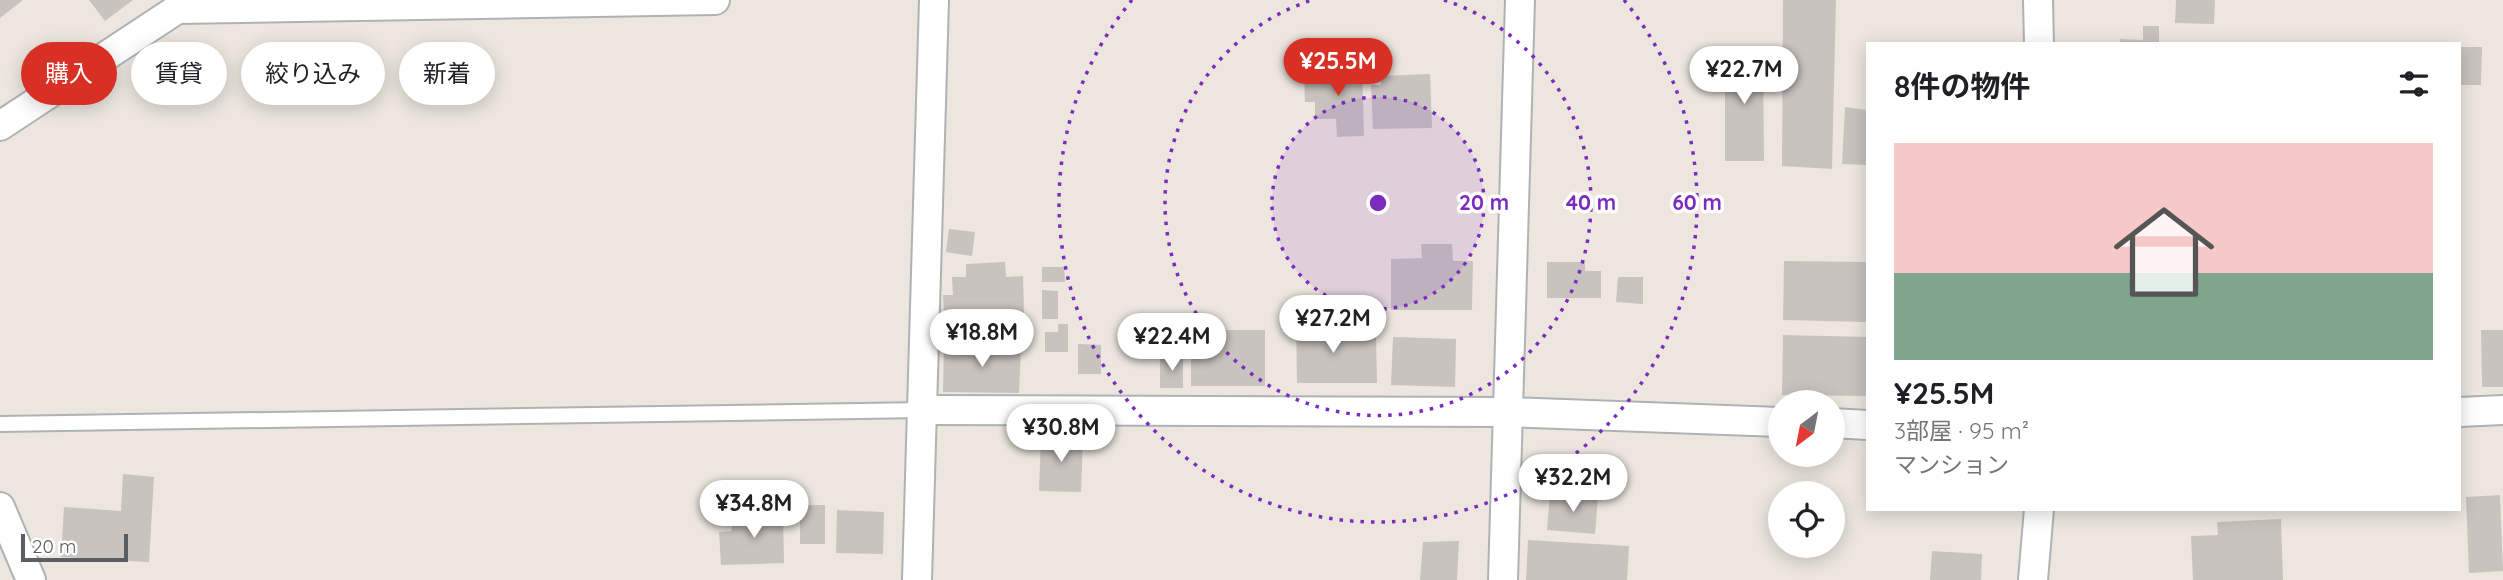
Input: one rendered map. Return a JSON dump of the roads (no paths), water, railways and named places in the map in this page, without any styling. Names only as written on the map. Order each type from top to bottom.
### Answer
[{"type":"street","points":[[0,126],[185,5],[715,0]]},
{"type":"street","points":[[917,580],[934,0]]},
{"type":"street","points":[[1503,580],[1520,0]]},
{"type":"street","points":[[2038,0],[2039,42]]},
{"type":"street","points":[[924,410],[1507,412],[1768,422]]},
{"type":"street","points":[[2461,412],[2503,410]]},
{"type":"street","points":[[1845,424],[1866,425]]},
{"type":"street","points":[[0,507],[31,580]]},
{"type":"street","points":[[2033,580],[2039,511]]},
{"type":"lane","points":[[0,425],[924,410]]}]
